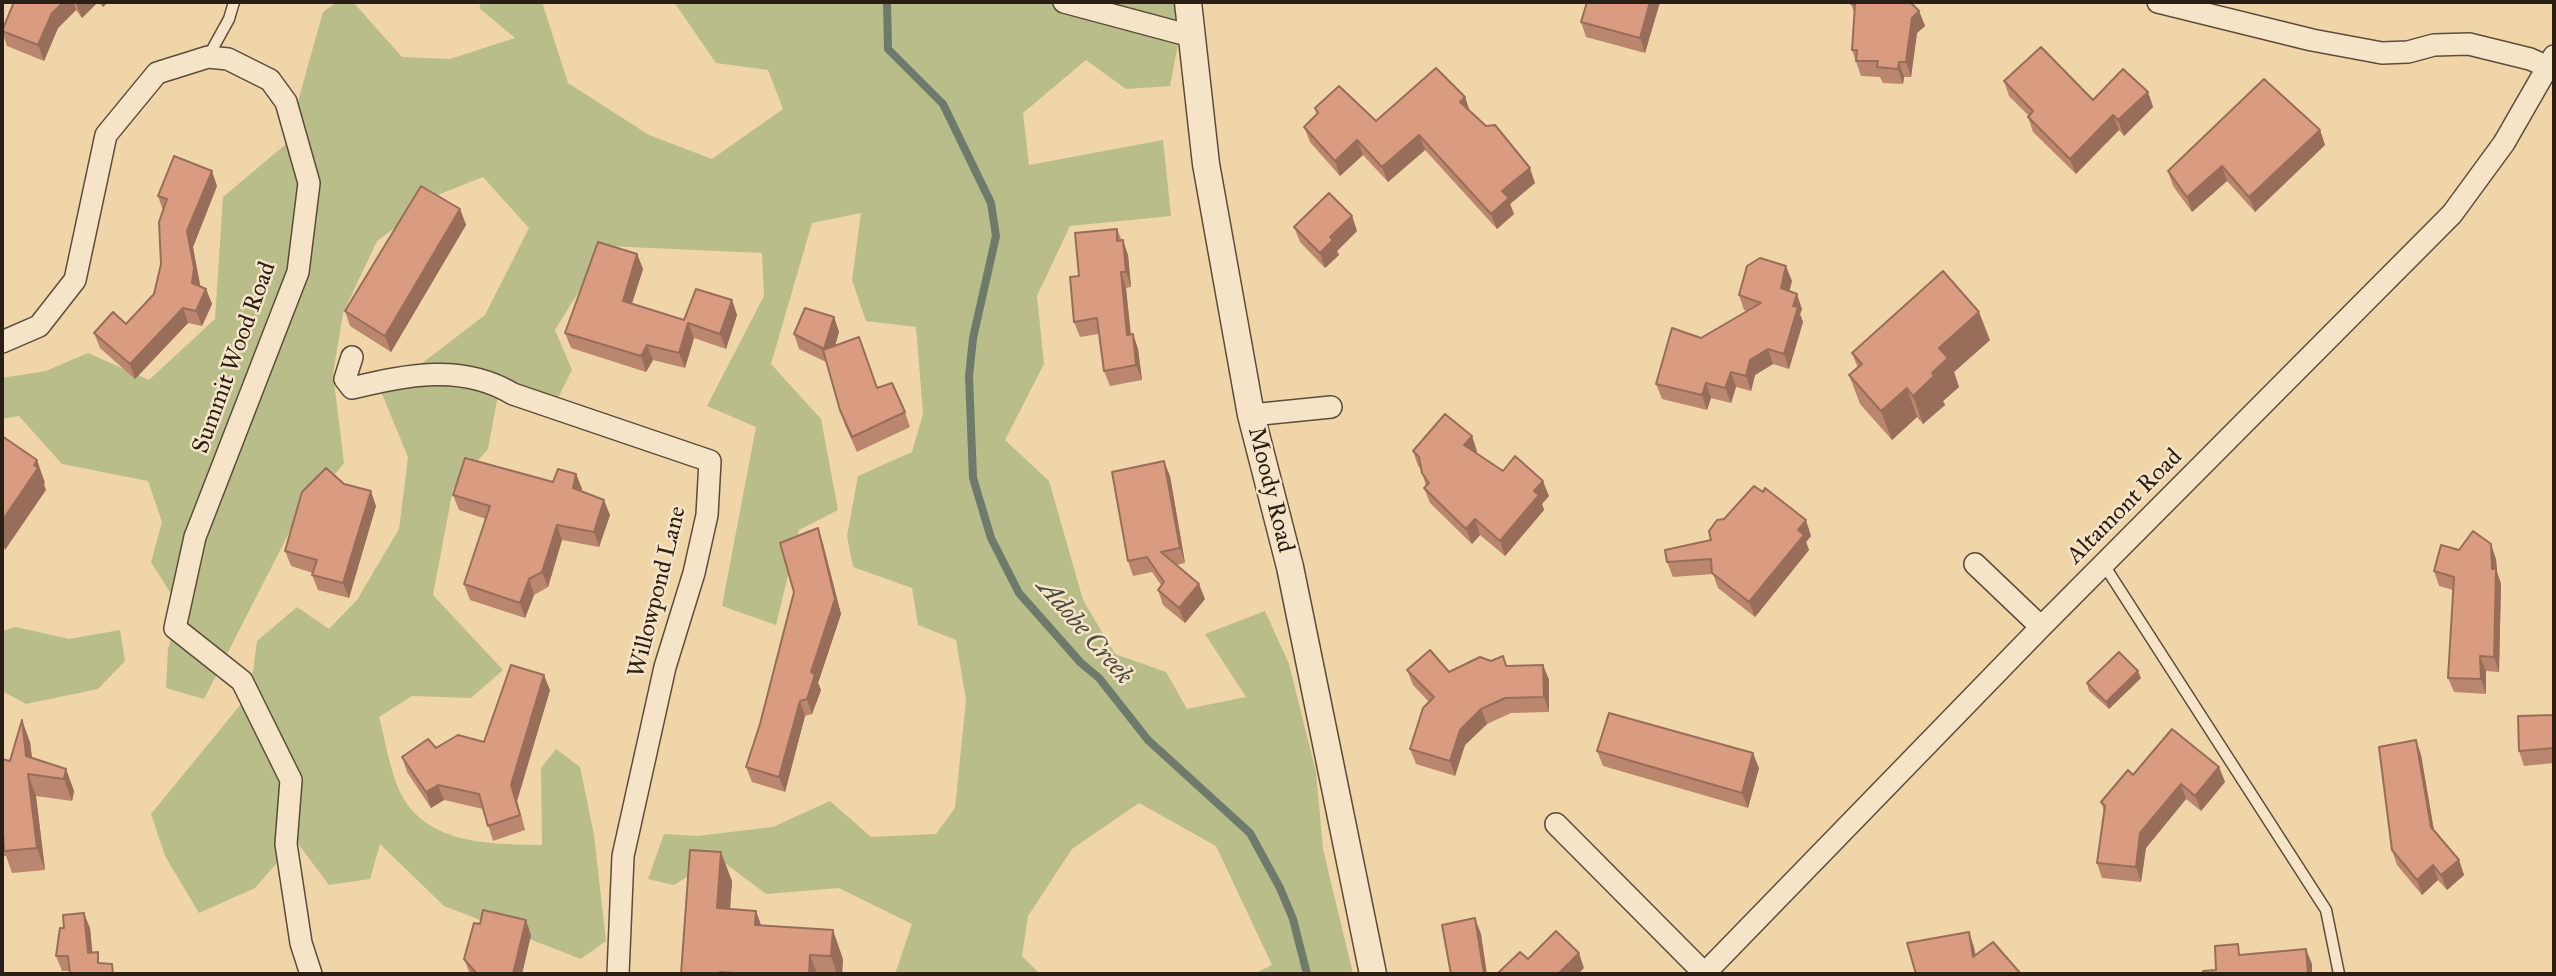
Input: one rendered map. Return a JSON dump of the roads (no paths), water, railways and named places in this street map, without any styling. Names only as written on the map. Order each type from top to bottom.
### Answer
[{"type":"street","points":[[1064,2],[1191,36]]},
{"type":"street","name":"Moody Road","points":[[1188,2],[1206,164],[1251,415],[1290,567],[1374,974]]},
{"type":"street","points":[[2158,2],[2312,40],[2382,53],[2408,52],[2434,45],[2469,44],[2530,59],[2551,61]]},
{"type":"street","points":[[2,342],[39,326],[75,280],[106,135],[158,73],[208,57]]},
{"type":"street","name":"Summit Wood Road","points":[[208,57],[228,59],[270,80],[286,102],[309,183],[298,272],[195,537],[175,628],[242,681],[291,780],[286,844],[301,943],[311,974]]},
{"type":"street","name":"Altamont Road","points":[[1704,974],[2042,627],[2452,214],[2504,144],[2551,61]]},
{"type":"street","name":"Willowpond Lane","points":[[352,357],[345,379],[352,388],[403,376],[453,373],[498,385],[524,398],[710,461],[707,515],[694,573],[665,667],[623,856],[618,974]]},
{"type":"street","points":[[1251,415],[1331,407]]},
{"type":"street","points":[[1975,564],[2042,627]]},
{"type":"street","points":[[1556,824],[1704,974]]},
{"type":"lane","points":[[208,57],[229,19],[234,2]]},
{"type":"lane","points":[[2104,565],[2326,910],[2339,974]]},
{"type":"waterway","name":"Adobe Creek","points":[[887,2],[888,49],[943,104],[991,203],[996,236],[973,338],[969,376],[973,478],[991,538],[1019,593],[1081,663],[1099,678],[1148,740],[1250,833],[1280,888],[1293,919],[1307,974]]}]
